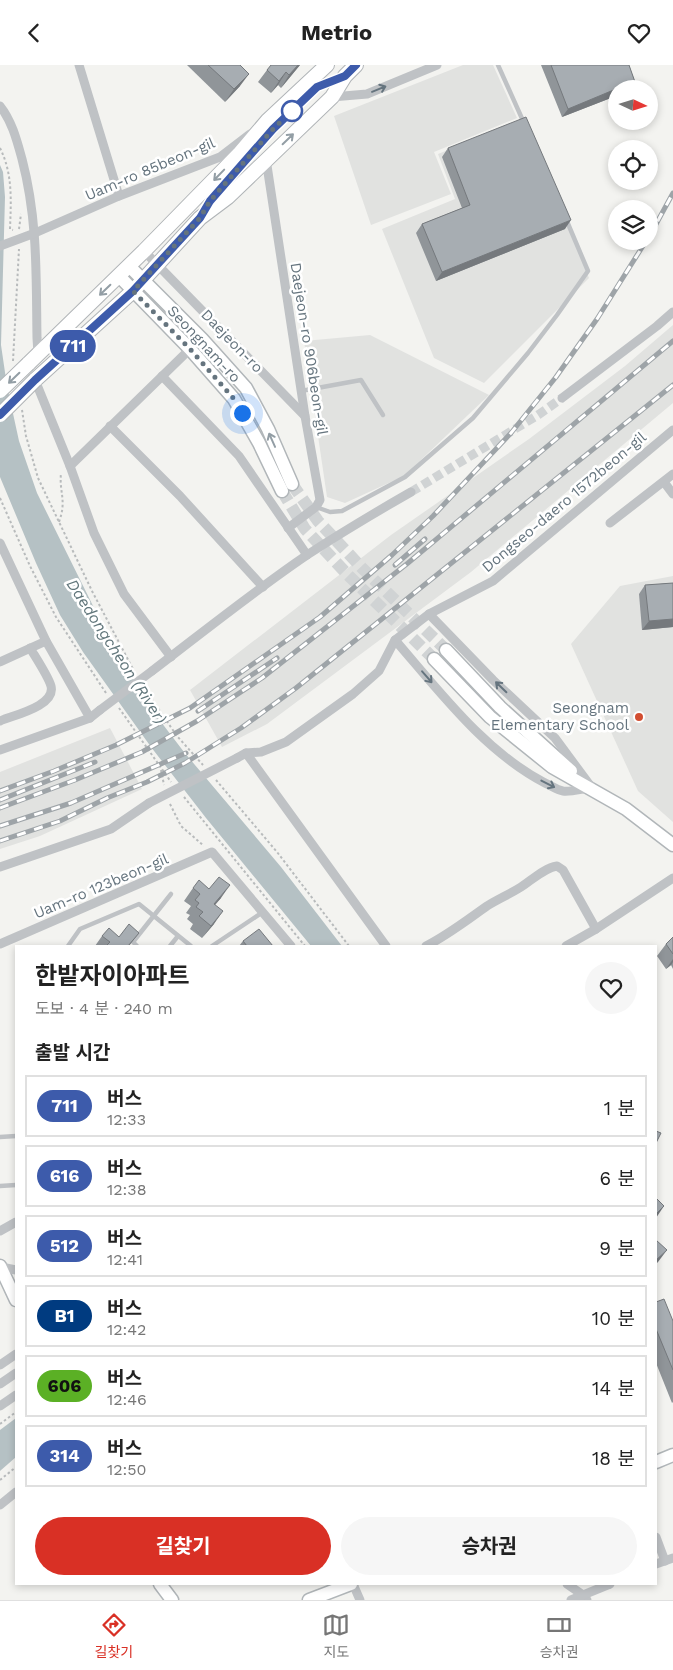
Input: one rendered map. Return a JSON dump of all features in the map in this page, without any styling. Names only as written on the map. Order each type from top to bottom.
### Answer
[{"type":"main road","points":[[0,391],[144,251],[239,154],[268,120],[327,65]]},
{"type":"main road","points":[[0,415],[35,380],[133,291],[200,218],[228,197],[332,97],[345,76],[356,65]]},
{"type":"main road","name":"Seongnam-ro","points":[[124,271],[143,280],[202,339],[246,388],[268,429],[287,488],[234,399],[190,349],[133,291],[124,271]]},
{"type":"main road","points":[[446,650],[500,707],[559,761],[592,788]]},
{"type":"main road","points":[[434,659],[490,717],[552,767],[626,809],[673,845]]},
{"type":"main road","points":[[0,1266],[3,1282],[15,1299]]},
{"type":"main road","points":[[657,1461],[673,1455]]},
{"type":"main road","points":[[161,1585],[172,1600]]},
{"type":"main road","points":[[309,1600],[349,1585]]},
{"type":"street","points":[[80,65],[119,197]]},
{"type":"street","points":[[332,97],[367,94],[437,65]]},
{"type":"street","points":[[0,107],[17,140],[28,183],[35,233],[36,338],[33,359]]},
{"type":"street","name":"Uam-ro 85beon-gil","points":[[0,246],[220,157],[268,120]]},
{"type":"street","name":"Daejeon-ro 906beon-gil","points":[[266,159],[301,391],[320,500],[316,507]]},
{"type":"street","name":"Daejeon-ro","points":[[144,251],[305,416]]},
{"type":"street","points":[[562,398],[657,327],[673,312]]},
{"type":"street","points":[[70,466],[190,349]]},
{"type":"street","points":[[162,376],[239,456],[308,555]]},
{"type":"street","points":[[35,380],[70,466],[94,533],[124,594],[171,657]]},
{"type":"street","points":[[110,427],[180,496],[263,587]]},
{"type":"street","name":"Dongseo-daero 1572beon-gil","points":[[395,641],[429,615],[493,581],[673,430]]},
{"type":"street","points":[[610,523],[673,474]]},
{"type":"street","points":[[664,482],[673,495]]},
{"type":"street","points":[[0,750],[90,718],[308,555],[411,492]]},
{"type":"street","points":[[288,528],[316,507]]},
{"type":"street","points":[[0,543],[46,641],[90,718]]},
{"type":"street","points":[[429,615],[554,738],[592,788]]},
{"type":"street","points":[[0,662],[46,641]]},
{"type":"street","points":[[0,867],[111,829],[149,803],[246,753],[261,752],[286,742],[354,694],[379,671],[395,641],[477,731],[527,773],[562,791],[592,788]]},
{"type":"street","points":[[0,721],[45,703],[51,696],[51,687],[30,648]]},
{"type":"street","points":[[246,753],[385,945]]},
{"type":"street","points":[[212,852],[290,945]]},
{"type":"street","name":"Uam-ro 123beon-gil","points":[[0,944],[212,852]]},
{"type":"street","points":[[428,945],[447,935],[489,905],[542,872],[557,866],[563,870],[596,929]]},
{"type":"street","points":[[568,945],[596,929],[673,878]]},
{"type":"street","points":[[0,1231],[15,1223]]},
{"type":"street","points":[[0,1266],[15,1270]]},
{"type":"street","points":[[0,1365],[15,1354]]},
{"type":"street","points":[[0,1383],[15,1374]]},
{"type":"street","points":[[0,1406],[15,1396]]},
{"type":"street","points":[[0,1505],[15,1493]]},
{"type":"street","points":[[657,1539],[669,1559],[657,1564]]},
{"type":"street","points":[[352,1585],[360,1600]]},
{"type":"street","points":[[568,1585],[585,1597]]},
{"type":"street","points":[[571,1600],[585,1597],[608,1585]]},
{"type":"lane","points":[[498,65],[526,128]]},
{"type":"lane","points":[[200,218],[210,201],[273,129],[317,87],[345,76]]},
{"type":"lane","points":[[316,507],[330,512],[342,511],[405,477],[473,418],[528,353],[588,271],[565,217]]},
{"type":"lane","points":[[301,391],[361,380],[384,415]]},
{"type":"lane","points":[[136,945],[133,942],[171,894]]},
{"type":"lane","points":[[69,945],[80,929],[139,904],[190,945]]},
{"type":"lane","points":[[213,945],[262,912]]},
{"type":"lane","points":[[171,945],[178,936]]},
{"type":"lane","points":[[0,1137],[15,1137]]},
{"type":"lane","points":[[0,1185],[15,1185]]},
{"type":"path","points":[[59,521],[64,501],[61,478],[64,454]]},
{"type":"path","points":[[0,500],[56,617],[110,699]]},
{"type":"path","points":[[115,704],[160,768],[173,783]]},
{"type":"path","points":[[160,768],[166,792]]},
{"type":"path","points":[[179,791],[305,945]]},
{"type":"path","points":[[168,800],[181,826],[212,852]]},
{"type":"path","points":[[0,1424],[15,1413]]},
{"type":"path","points":[[0,1481],[15,1468]]},
{"type":"shaded area","points":[[463,65],[493,65],[517,118],[434,152],[451,194],[371,225],[334,116]]},
{"type":"shaded area","points":[[525,119],[589,278],[484,383],[434,358],[382,229],[455,199],[438,154]]},
{"type":"shaded area","points":[[673,325],[673,403],[471,572],[267,724],[222,747],[190,690],[391,535],[529,439],[625,366]]},
{"type":"shaded area","points":[[370,335],[489,395],[404,476],[345,503],[327,497],[304,341]]},
{"type":"shaded area","name":"Seongnam Elementary School","points":[[673,576],[673,822],[638,791],[571,644],[620,586]]},
{"type":"shaded area","points":[[110,728],[142,789],[40,836],[0,849],[0,772]]},
{"type":"water","name":"Daedongcheon (River)","points":[[0,165],[3,172],[5,197],[1,345],[7,386],[19,441],[37,493],[102,624],[148,705],[184,752],[281,867],[341,945],[310,945],[206,818],[151,747],[83,652],[60,615],[0,477]]},
{"type":"water","points":[[15,1419],[15,1458],[0,1471],[0,1430]]},
{"type":"building","points":[[208,65],[240,65],[249,74],[234,89]]},
{"type":"building","points":[[271,65],[298,65],[289,75],[286,72],[279,81],[267,70]]},
{"type":"building","points":[[551,65],[629,65],[634,80],[608,80],[608,92],[568,109]]},
{"type":"building","points":[[526,117],[571,220],[442,272],[422,224],[470,205],[448,148]]},
{"type":"building","points":[[673,583],[673,619],[649,621],[645,585]]},
{"type":"building","points":[[219,877],[230,885],[214,904],[223,911],[211,926],[199,916],[203,912],[196,907],[199,903],[195,900],[200,894],[193,888],[199,880],[209,889]]},
{"type":"building","points":[[129,924],[139,933],[129,945],[107,945],[110,942],[102,936],[109,928],[119,937]]},
{"type":"building","points":[[259,929],[272,945],[246,945],[243,941]]},
{"type":"building","points":[[673,937],[673,954],[666,944]]},
{"type":"building","points":[[657,1131],[661,1133],[657,1141]]},
{"type":"building","points":[[657,1199],[664,1206],[657,1213]]},
{"type":"building","points":[[657,1241],[667,1250],[657,1259]]},
{"type":"building","points":[[664,1299],[673,1321],[673,1370],[657,1331],[657,1302]]},
{"type":"tunnel","points":[[411,492],[538,415],[562,398]]},
{"type":"tunnel","points":[[292,484],[318,521],[361,567],[446,650]]},
{"type":"tunnel","points":[[282,491],[305,529],[348,575],[434,659]]},
{"type":"railway","points":[[658,220],[673,193]]},
{"type":"railway","points":[[0,791],[116,745],[190,708],[320,617],[392,555],[433,516],[511,433],[556,377],[597,319],[640,250]]},
{"type":"railway","points":[[0,808],[142,752],[197,721],[262,678],[408,563],[673,341]]},
{"type":"railway","points":[[0,841],[60,821],[107,798],[147,782],[185,763],[241,728],[296,688],[673,385]]},
{"type":"railway","points":[[395,565],[425,539]]},
{"type":"railway","points":[[198,711],[277,658]]},
{"type":"railway","points":[[0,826],[71,803],[186,753]]},
{"type":"railway","points":[[0,800],[95,762]]},
{"type":"bus line","name":"711","points":[[0,415],[35,380],[133,291],[158,265],[200,218],[210,201],[273,129],[317,87],[332,79],[345,76],[356,65]]},
{"type":"place","name":"Seongnam Elementary School","points":[[639,717]]},
{"type":"route","points":[[242,413],[234,399],[190,349],[133,291],[200,218],[210,201],[273,129],[295,108],[292,111]]}]
